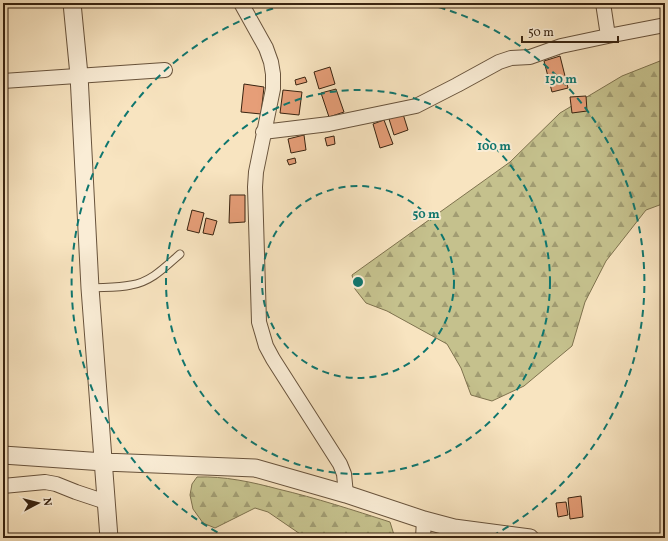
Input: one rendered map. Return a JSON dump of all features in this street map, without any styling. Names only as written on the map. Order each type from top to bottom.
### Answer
[{"type":"street","points":[[72,3],[79,75],[90,288],[109,538]]},
{"type":"street","points":[[241,3],[266,48],[272,68],[273,89],[263,132],[255,187],[259,322],[266,346],[273,359],[340,464],[344,474],[346,494]]},
{"type":"street","points":[[603,3],[608,36]]},
{"type":"street","points":[[263,132],[329,124],[416,106],[499,62],[511,58],[530,57],[561,46],[665,25]]},
{"type":"street","points":[[3,81],[165,70]]},
{"type":"street","points":[[3,455],[104,462],[255,468],[346,494],[424,520],[454,528],[530,538]]},
{"type":"street","points":[[3,486],[45,482],[56,484],[106,502]]},
{"type":"street","points":[[423,538],[424,520]]},
{"type":"lane","points":[[90,288],[130,286],[143,282],[159,272],[180,254]]},
{"type":"green space","points":[[665,59],[665,203],[646,210],[606,261],[585,302],[572,346],[524,386],[492,401],[471,395],[461,368],[447,344],[387,311],[366,303],[355,289],[352,275],[510,162],[560,113],[622,76]]},
{"type":"green space","points":[[197,477],[217,477],[248,482],[306,496],[390,522],[395,538],[306,538],[268,512],[255,508],[215,528],[203,523],[193,509],[190,495],[192,484]]},
{"type":"building","points":[[560,56],[568,88],[552,92],[544,61]]},
{"type":"building","points":[[330,67],[335,84],[319,89],[314,72]]},
{"type":"building","points":[[305,77],[307,82],[296,85],[295,80]]},
{"type":"building","points":[[244,84],[264,87],[261,114],[241,112]]},
{"type":"building","points":[[336,89],[344,112],[329,117],[321,93]]},
{"type":"building","points":[[283,90],[302,92],[299,115],[280,113]]},
{"type":"building","points":[[586,96],[587,111],[572,113],[570,97]]},
{"type":"building","points":[[403,114],[408,130],[394,135],[389,119]]},
{"type":"building","points":[[384,120],[393,144],[380,148],[373,124]]},
{"type":"building","points":[[304,135],[306,150],[291,153],[288,139]]},
{"type":"building","points":[[334,136],[335,144],[327,146],[325,138]]},
{"type":"building","points":[[295,158],[296,163],[289,165],[287,160]]},
{"type":"building","points":[[230,195],[245,195],[245,222],[229,223]]},
{"type":"building","points":[[192,210],[204,213],[199,233],[187,230]]},
{"type":"building","points":[[206,218],[217,221],[213,235],[203,233]]},
{"type":"building","points":[[581,496],[583,517],[570,519],[568,498]]},
{"type":"building","points":[[566,502],[568,515],[558,517],[556,503]]}]
